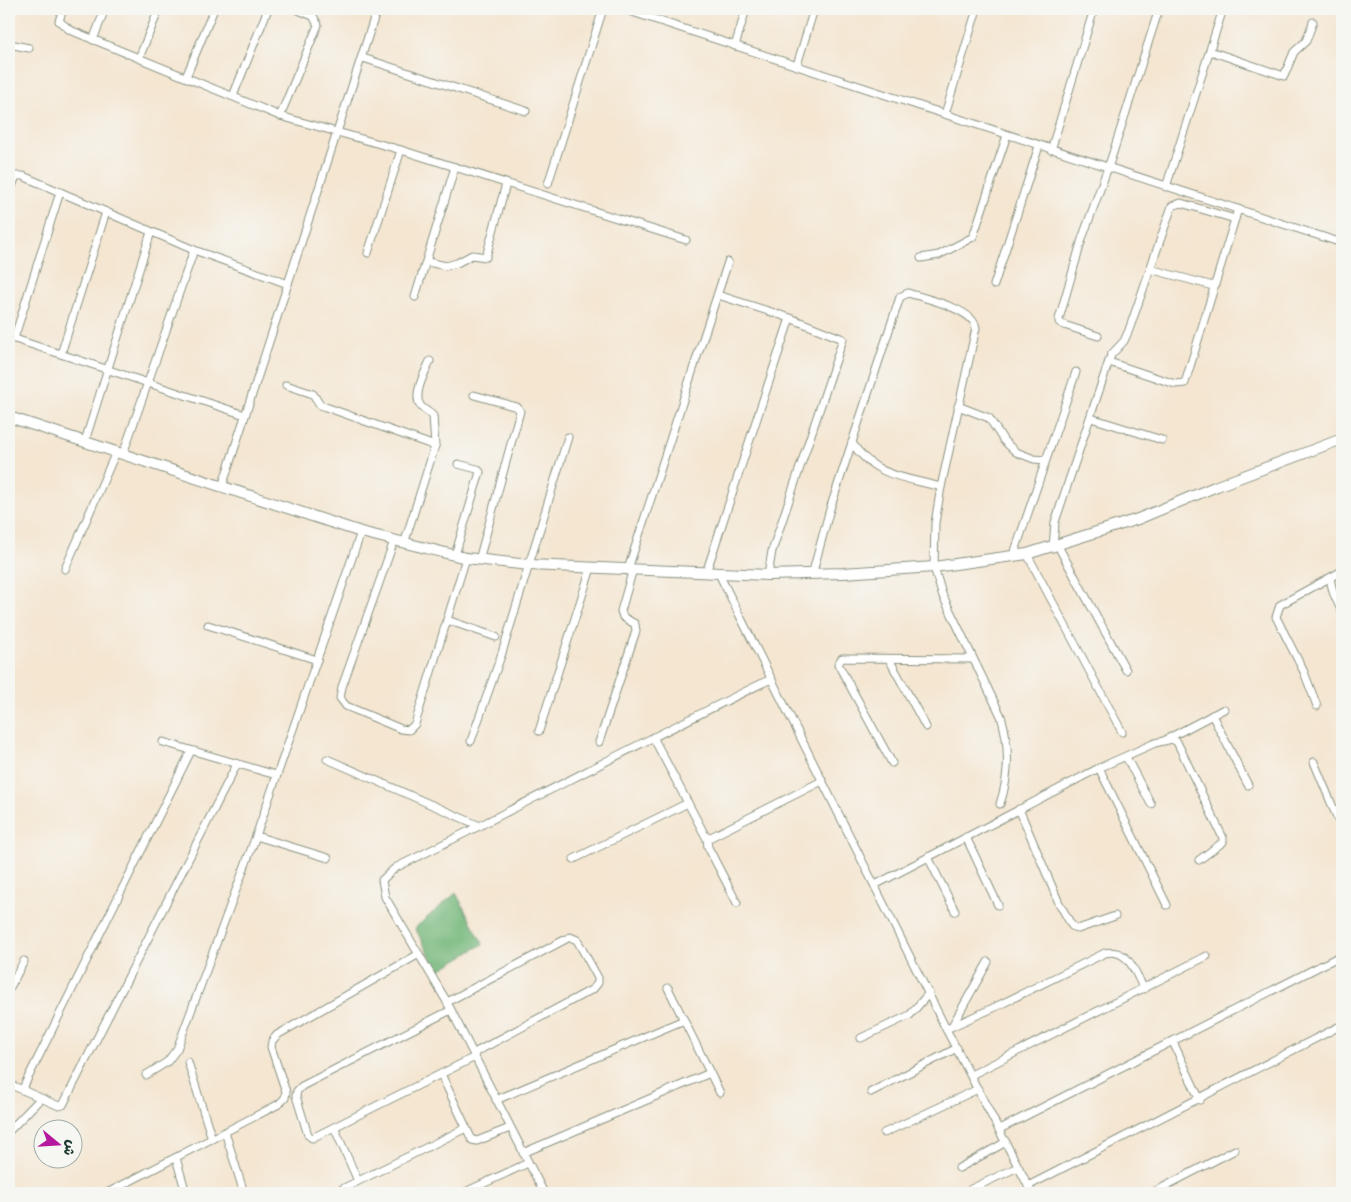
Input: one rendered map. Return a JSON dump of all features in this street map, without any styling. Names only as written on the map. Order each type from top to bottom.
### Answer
[{"type":"main road","points":[[9,416],[361,532],[466,558],[529,565],[768,575],[812,575],[934,567],[1027,554],[1056,547],[1138,519],[1216,486],[1342,439]]},
{"type":"street","points":[[63,9],[60,17],[61,24],[93,40],[280,116],[401,150],[686,240]]},
{"type":"street","points":[[93,40],[105,9]]},
{"type":"street","points":[[139,58],[159,9]]},
{"type":"street","points":[[186,77],[214,9]]},
{"type":"street","points":[[233,96],[268,9]]},
{"type":"street","points":[[280,116],[318,25],[313,16],[296,9]]},
{"type":"street","points":[[222,487],[377,9]]},
{"type":"street","points":[[548,184],[603,9]]},
{"type":"street","points":[[623,9],[1051,150],[1342,243]]},
{"type":"street","points":[[735,46],[746,9]]},
{"type":"street","points":[[797,65],[814,9]]},
{"type":"street","points":[[1051,150],[1094,9]]},
{"type":"street","points":[[1098,336],[1064,325],[1059,320],[1082,239],[1159,9]]},
{"type":"street","points":[[1166,187],[1223,9]]},
{"type":"street","points":[[945,114],[975,10]]},
{"type":"street","points":[[1210,51],[1284,76],[1294,52],[1306,41],[1313,22]]},
{"type":"street","points":[[9,44],[29,48]]},
{"type":"street","points":[[362,58],[526,111]]},
{"type":"street","points":[[921,258],[939,255],[973,237],[1007,135]]},
{"type":"street","points":[[994,285],[1039,146]]},
{"type":"street","points":[[368,253],[401,150]]},
{"type":"street","points":[[415,297],[428,262],[455,167]]},
{"type":"street","points":[[9,194],[16,176],[23,176],[194,250],[288,284]]},
{"type":"street","points":[[428,262],[446,266],[472,255],[486,257],[506,184]]},
{"type":"street","points":[[60,192],[11,338],[245,415]]},
{"type":"street","points":[[1126,670],[1056,547],[1055,522],[1109,362],[1114,350],[1124,341],[1129,330],[1172,206],[1181,203],[1235,219]]},
{"type":"street","points":[[1109,362],[1174,384],[1186,383],[1189,378],[1213,286],[1238,209]]},
{"type":"street","points":[[61,354],[106,212]]},
{"type":"street","points":[[84,442],[151,232]]},
{"type":"street","points":[[65,569],[119,453],[147,382],[194,250]]},
{"type":"street","points":[[599,742],[636,630],[636,624],[622,616],[621,611],[631,569],[728,262]]},
{"type":"street","points":[[1150,269],[1213,286]]},
{"type":"street","points":[[812,575],[830,509],[897,303],[904,293],[958,310],[976,324],[941,487],[935,522],[934,567],[942,594],[1001,716],[1006,732],[1008,769],[1000,804]]},
{"type":"street","points":[[718,295],[790,318],[843,340],[772,550],[768,575]]},
{"type":"street","points":[[706,573],[790,318]]},
{"type":"street","points":[[430,361],[421,384],[418,402],[422,408],[433,416],[435,446],[342,687],[340,698],[346,706],[409,730],[415,724],[466,558]]},
{"type":"street","points":[[1013,556],[1076,372]]},
{"type":"street","points":[[286,385],[312,394],[320,405],[435,446]]},
{"type":"street","points":[[474,395],[517,408],[520,411],[479,560]]},
{"type":"street","points":[[958,406],[989,418],[1004,441],[1016,452],[1034,459],[1045,460]]},
{"type":"street","points":[[1091,418],[1162,440]]},
{"type":"street","points":[[471,741],[502,652],[568,437]]},
{"type":"street","points":[[852,443],[861,456],[881,471],[941,487]]},
{"type":"street","points":[[455,555],[480,472],[477,469],[458,464]]},
{"type":"street","points":[[146,1076],[167,1062],[177,1049],[256,836],[361,532]]},
{"type":"street","points":[[1027,554],[1122,732]]},
{"type":"street","points":[[539,731],[591,568]]},
{"type":"street","points":[[1317,706],[1304,672],[1276,614],[1280,605],[1342,572]]},
{"type":"street","points":[[719,574],[929,994],[949,1027],[957,1048],[1030,1190],[1342,1026]]},
{"type":"street","points":[[1330,578],[1333,592],[1342,612]]},
{"type":"street","points":[[447,620],[496,637]]},
{"type":"street","points":[[208,626],[317,660]]},
{"type":"street","points":[[892,763],[838,664],[842,658],[973,659]]},
{"type":"street","points":[[889,659],[926,727]]},
{"type":"street","points":[[544,1193],[447,1002],[385,897],[382,880],[395,868],[771,679]]},
{"type":"street","points":[[875,885],[1099,768],[1165,740],[1224,709]]},
{"type":"street","points":[[1212,715],[1248,785]]},
{"type":"street","points":[[653,737],[707,839],[708,846],[737,903]]},
{"type":"street","points":[[1165,740],[1174,739],[1177,742],[1222,831],[1223,842],[1199,860]]},
{"type":"street","points":[[163,742],[276,775]]},
{"type":"street","points":[[22,1090],[191,751]]},
{"type":"street","points":[[1126,757],[1151,804]]},
{"type":"street","points":[[327,759],[480,826]]},
{"type":"street","points":[[1314,762],[1342,829]]},
{"type":"street","points":[[9,1084],[59,1106],[64,1103],[236,764]]},
{"type":"street","points":[[1099,768],[1167,905]]},
{"type":"street","points":[[707,839],[822,781]]},
{"type":"street","points":[[574,859],[688,803]]},
{"type":"street","points":[[1019,809],[1059,903],[1072,926],[1078,929],[1115,916]]},
{"type":"street","points":[[256,836],[328,858]]},
{"type":"street","points":[[966,837],[998,904]]},
{"type":"street","points":[[928,857],[955,911]]},
{"type":"street","points":[[447,1002],[570,937],[577,940],[598,978],[598,984],[594,989],[441,1074],[312,1138],[309,1137],[296,1096],[298,1089],[451,1010]]},
{"type":"street","points":[[949,1027],[991,1009],[1068,970],[1112,952],[1120,952],[1127,957],[1144,989]]},
{"type":"street","points":[[107,1193],[279,1104],[286,1092],[271,1047],[272,1040],[277,1035],[419,954]]},
{"type":"street","points":[[971,1075],[1207,956]]},
{"type":"street","points":[[1000,1130],[1338,957],[1342,958]]},
{"type":"street","points":[[9,989],[24,961]]},
{"type":"street","points":[[949,1027],[988,962]]},
{"type":"street","points":[[668,988],[720,1093]]},
{"type":"street","points":[[861,1038],[910,1015],[929,994]]},
{"type":"street","points":[[496,1100],[684,1020]]},
{"type":"street","points":[[1173,1042],[1200,1100]]},
{"type":"street","points":[[871,1092],[957,1048]]},
{"type":"street","points":[[188,1062],[212,1139]]},
{"type":"street","points":[[523,1153],[710,1073]]},
{"type":"street","points":[[441,1074],[472,1140],[475,1142],[510,1128]]},
{"type":"street","points":[[884,1133],[978,1089]]},
{"type":"street","points":[[9,1131],[40,1099]]},
{"type":"street","points":[[334,1127],[358,1181]]},
{"type":"street","points":[[336,1192],[466,1128]]},
{"type":"street","points":[[225,1132],[244,1193]]},
{"type":"street","points":[[959,1168],[1006,1142]]},
{"type":"street","points":[[1152,1193],[1235,1150]]},
{"type":"street","points":[[176,1158],[186,1193]]},
{"type":"street","points":[[463,1193],[528,1163]]},
{"type":"street","points":[[972,1189],[1018,1167]]},
{"type":"green space","points":[[456,893],[483,944],[438,971],[415,928]]}]
